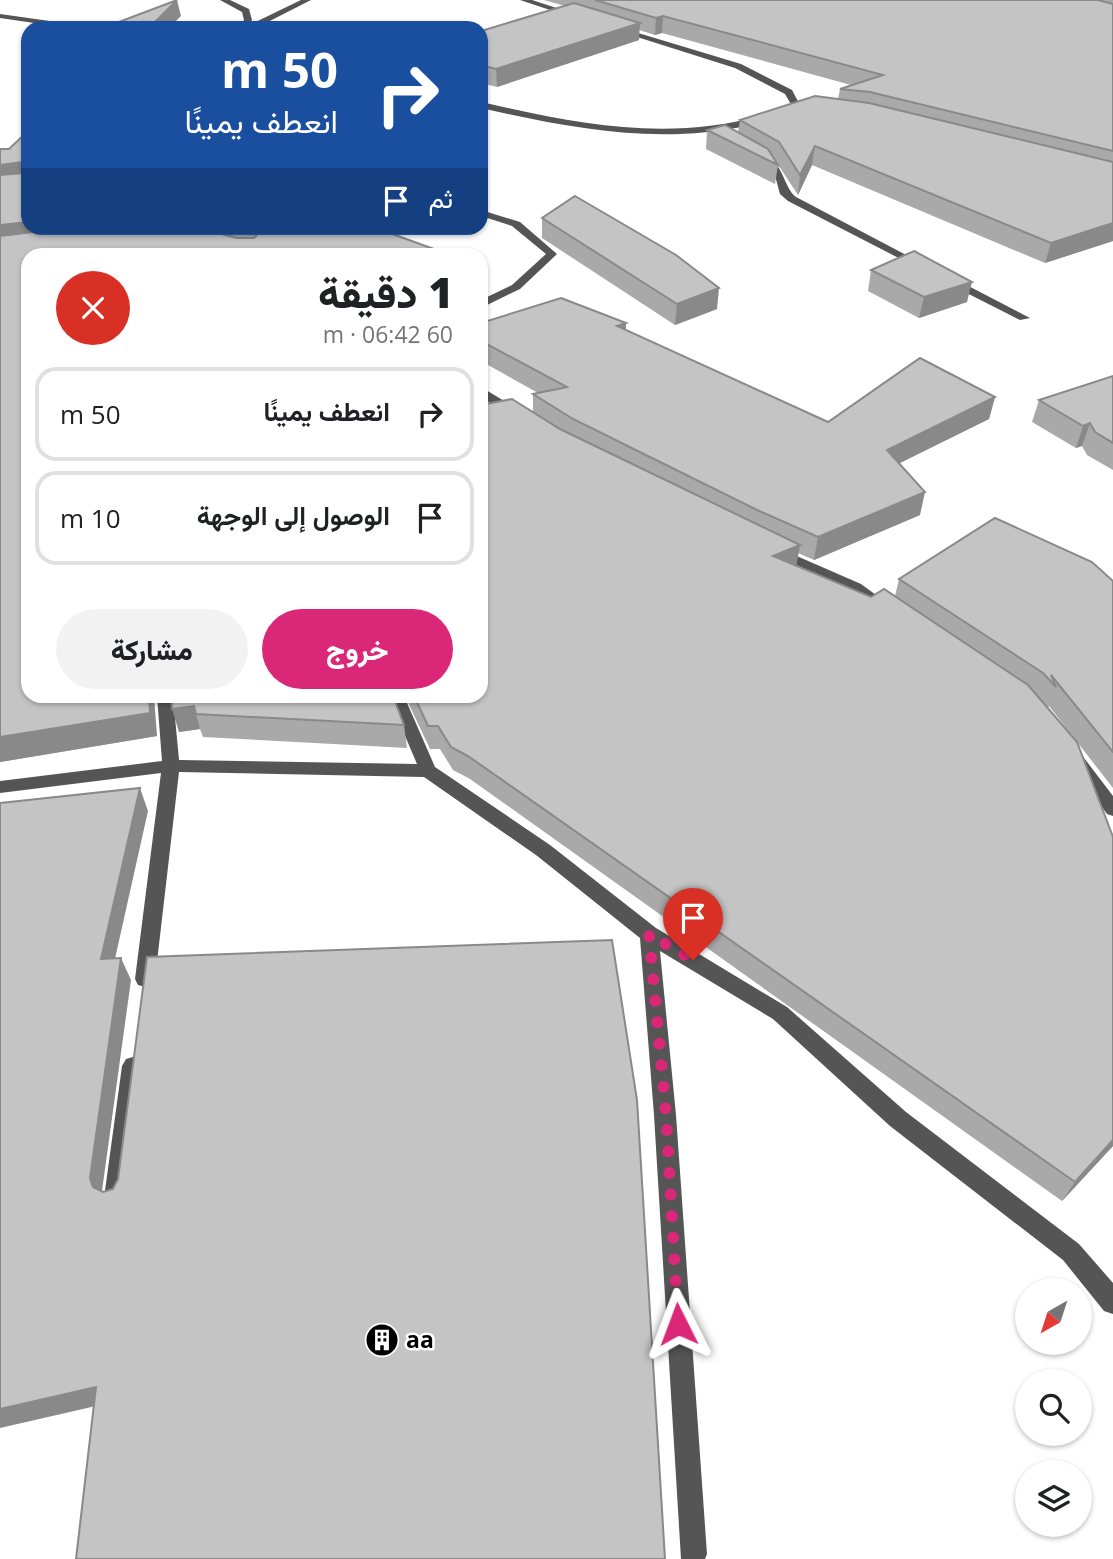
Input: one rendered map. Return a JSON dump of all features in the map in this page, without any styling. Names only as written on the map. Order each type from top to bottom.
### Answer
[{"type":"street","points":[[224,0],[246,11],[247,21]]},
{"type":"street","points":[[264,21],[307,0]]},
{"type":"street","points":[[524,0],[586,18]]},
{"type":"street","points":[[0,16],[35,21]]},
{"type":"street","points":[[611,26],[738,66],[789,92],[797,107]]},
{"type":"street","points":[[488,107],[551,122],[616,131],[710,129],[768,120],[797,107],[808,108]]},
{"type":"street","points":[[710,129],[730,141]]},
{"type":"street","points":[[751,152],[778,171],[785,194],[792,200],[1024,318]]},
{"type":"street","points":[[488,215],[516,224],[552,254],[516,287],[488,301]]},
{"type":"street","points":[[488,396],[534,426]]},
{"type":"street","points":[[760,543],[856,587],[900,618]]},
{"type":"street","points":[[143,993],[171,766],[166,703]]},
{"type":"street","points":[[399,703],[428,771],[543,849],[649,934],[780,1013],[898,1119],[1071,1252],[1113,1302]]},
{"type":"street","points":[[1068,750],[1100,788],[1113,809]]},
{"type":"street","points":[[0,787],[53,783],[171,766],[428,771]]},
{"type":"street","points":[[649,934],[666,1115],[692,1554]]},
{"type":"street","points":[[115,1198],[135,1048]]},
{"type":"building","points":[[177,0],[156,21],[122,21]]},
{"type":"building","points":[[595,0],[1098,0],[1113,4],[1113,151],[870,92],[840,89],[883,75]]},
{"type":"building","points":[[574,3],[640,23],[496,69],[488,67],[488,29]]},
{"type":"building","points":[[815,96],[869,103],[1113,162],[1113,223],[1051,243],[815,146],[800,175],[779,142],[740,120]]},
{"type":"building","points":[[725,125],[768,149],[778,165],[707,130]]},
{"type":"building","points":[[21,138],[21,162],[0,165],[0,149],[9,149]]},
{"type":"building","points":[[21,173],[21,223],[0,225],[0,175]]},
{"type":"building","points":[[575,196],[676,255],[719,288],[677,304],[542,218]]},
{"type":"building","points":[[21,233],[225,235],[254,238],[257,235],[395,235],[431,248],[21,248],[21,703],[149,703],[150,713],[0,737],[0,236]]},
{"type":"building","points":[[914,251],[972,282],[924,297],[871,270]]},
{"type":"building","points":[[561,298],[626,323],[617,326],[828,422],[920,358],[995,397],[887,450],[925,492],[818,537],[757,510],[573,419],[533,394],[567,387],[488,345],[488,321]]},
{"type":"building","points":[[1113,376],[1113,443],[1095,432],[1090,423],[1083,426],[1039,400]]},
{"type":"building","points":[[512,399],[560,429],[800,545],[773,556],[871,597],[884,589],[1028,685],[1077,742],[1113,837],[1113,1140],[1075,1182],[468,756],[451,747],[438,726],[428,726],[417,703],[488,703],[488,404]]},
{"type":"building","points":[[995,518],[1092,562],[1113,581],[1113,752],[1051,675],[1056,687],[1043,673],[899,579]]},
{"type":"building","points":[[172,703],[396,703],[404,725],[196,714],[194,706],[172,709]]},
{"type":"building","name":"aa","points":[[140,788],[101,959],[121,958],[90,1178],[93,1187],[103,1192],[113,1189],[118,1179],[147,957],[612,940],[637,1100],[665,1559],[76,1559],[96,1387],[0,1409],[0,803]]},
{"type":"place","name":"aa","points":[[382,1340]]},
{"type":"route","points":[[678,1324],[666,1115],[649,934],[693,960]]}]
